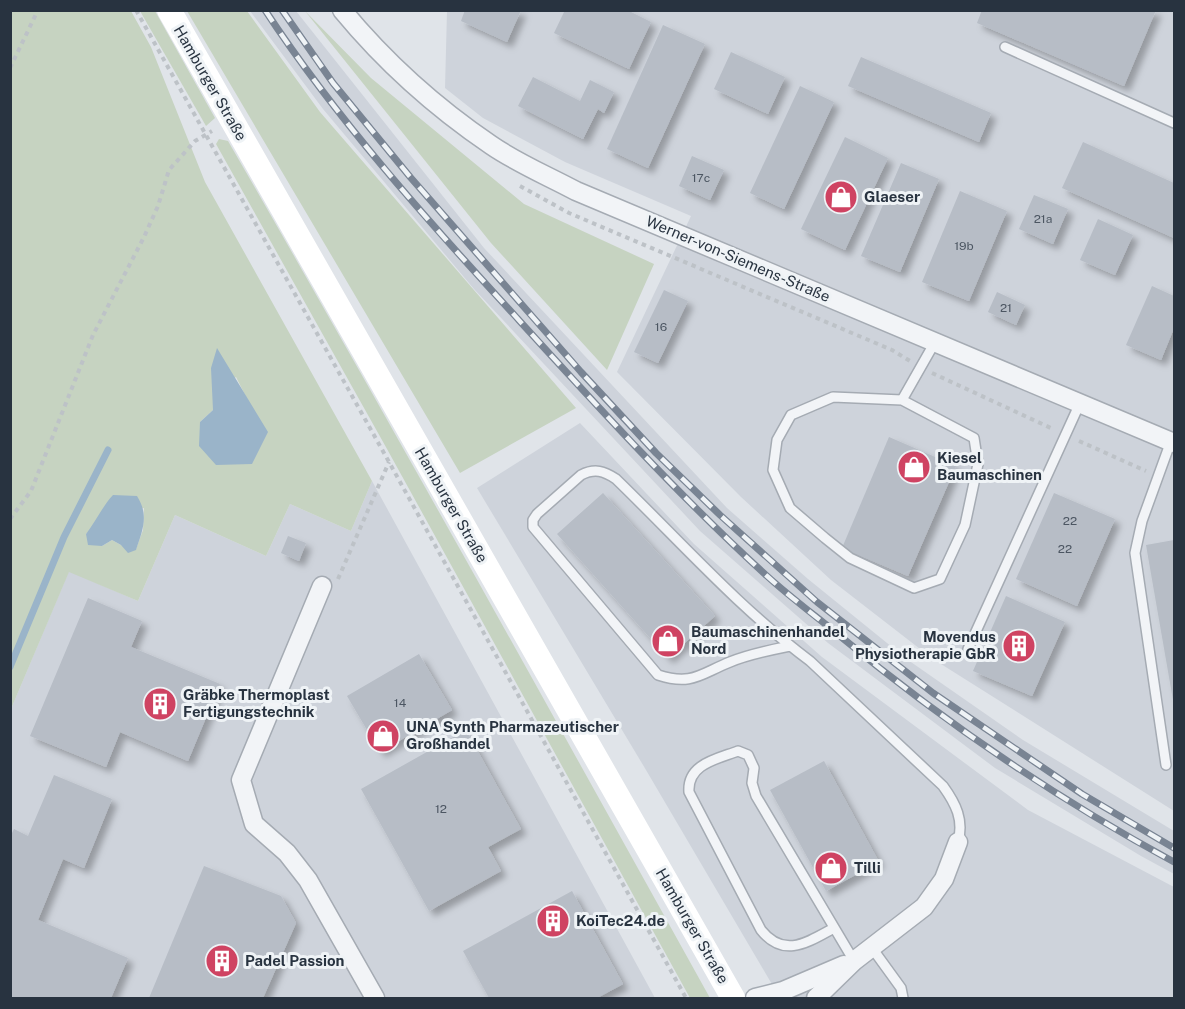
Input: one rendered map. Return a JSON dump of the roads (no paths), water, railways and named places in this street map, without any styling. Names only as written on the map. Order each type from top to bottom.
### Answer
[{"type":"main road","name":"Hamburger Straße","points":[[169,10],[734,999]]},
{"type":"street","name":"Werner-von-Siemens-Straße","points":[[342,10],[373,48],[415,86],[492,146],[576,190],[1173,442]]},
{"type":"street","points":[[322,586],[241,780],[254,824],[287,854],[308,880],[375,999]]},
{"type":"street","points":[[816,999],[854,961],[924,907],[944,879],[958,842]]},
{"type":"street","points":[[755,999],[783,991],[854,961]]},
{"type":"lane","points":[[1005,47],[1174,123]]},
{"type":"lane","points":[[902,400],[935,342]]},
{"type":"lane","points":[[833,398],[902,400],[975,438],[978,464],[965,525],[940,579],[915,588],[850,558],[825,538],[790,508],[773,470],[777,440],[791,415],[833,398]]},
{"type":"lane","points":[[968,649],[1080,403]]},
{"type":"lane","points":[[1166,765],[1135,553],[1142,521],[1173,442]]},
{"type":"lane","points":[[789,646],[730,662],[698,678],[674,680],[658,675],[533,527],[533,520],[581,475],[593,470],[606,472],[616,479],[709,573],[789,646],[810,661],[944,786],[960,816],[961,830],[958,842]]},
{"type":"lane","points":[[834,928],[806,943],[783,946],[770,940],[761,930],[689,792],[688,783],[700,766],[738,751],[748,755],[754,768],[752,783],[756,796],[854,961]]},
{"type":"lane","points":[[872,948],[902,988],[903,999]]},
{"type":"water","points":[[217,348],[268,432],[252,464],[216,465],[199,446],[200,422],[213,410],[211,368]]},
{"type":"water","points":[[113,495],[137,496],[143,510],[143,529],[136,550],[128,553],[112,540],[102,546],[88,545],[86,534]]},
{"type":"waterway","points":[[10,667],[64,537],[108,450]]},
{"type":"railway","points":[[265,10],[353,131],[417,207],[608,417],[670,482],[767,576],[916,696],[999,756],[1085,811],[1174,862]]},
{"type":"railway","points":[[282,10],[333,83],[411,178],[581,372],[656,453],[720,515],[817,602],[933,693],[1082,794],[1174,848]]},
{"type":"place","name":"Glaeser","points":[[841,197]]},
{"type":"place","name":"Kiesel Baumaschinen","points":[[914,467]]},
{"type":"place","name":"Baumaschinenhandel Nord","points":[[668,641]]},
{"type":"place","name":"Movendus Physiotherapie GbR","points":[[1019,646]]},
{"type":"place","name":"Gräbke Thermoplast Fertigungstechnik","points":[[160,704]]},
{"type":"place","name":"UNA Synth Pharmazeutischer Großhandel","points":[[383,736]]},
{"type":"place","name":"Tilli","points":[[831,868]]},
{"type":"place","name":"KoiTec24.de","points":[[553,921]]},
{"type":"place","name":"Padel Passion","points":[[222,961]]}]
